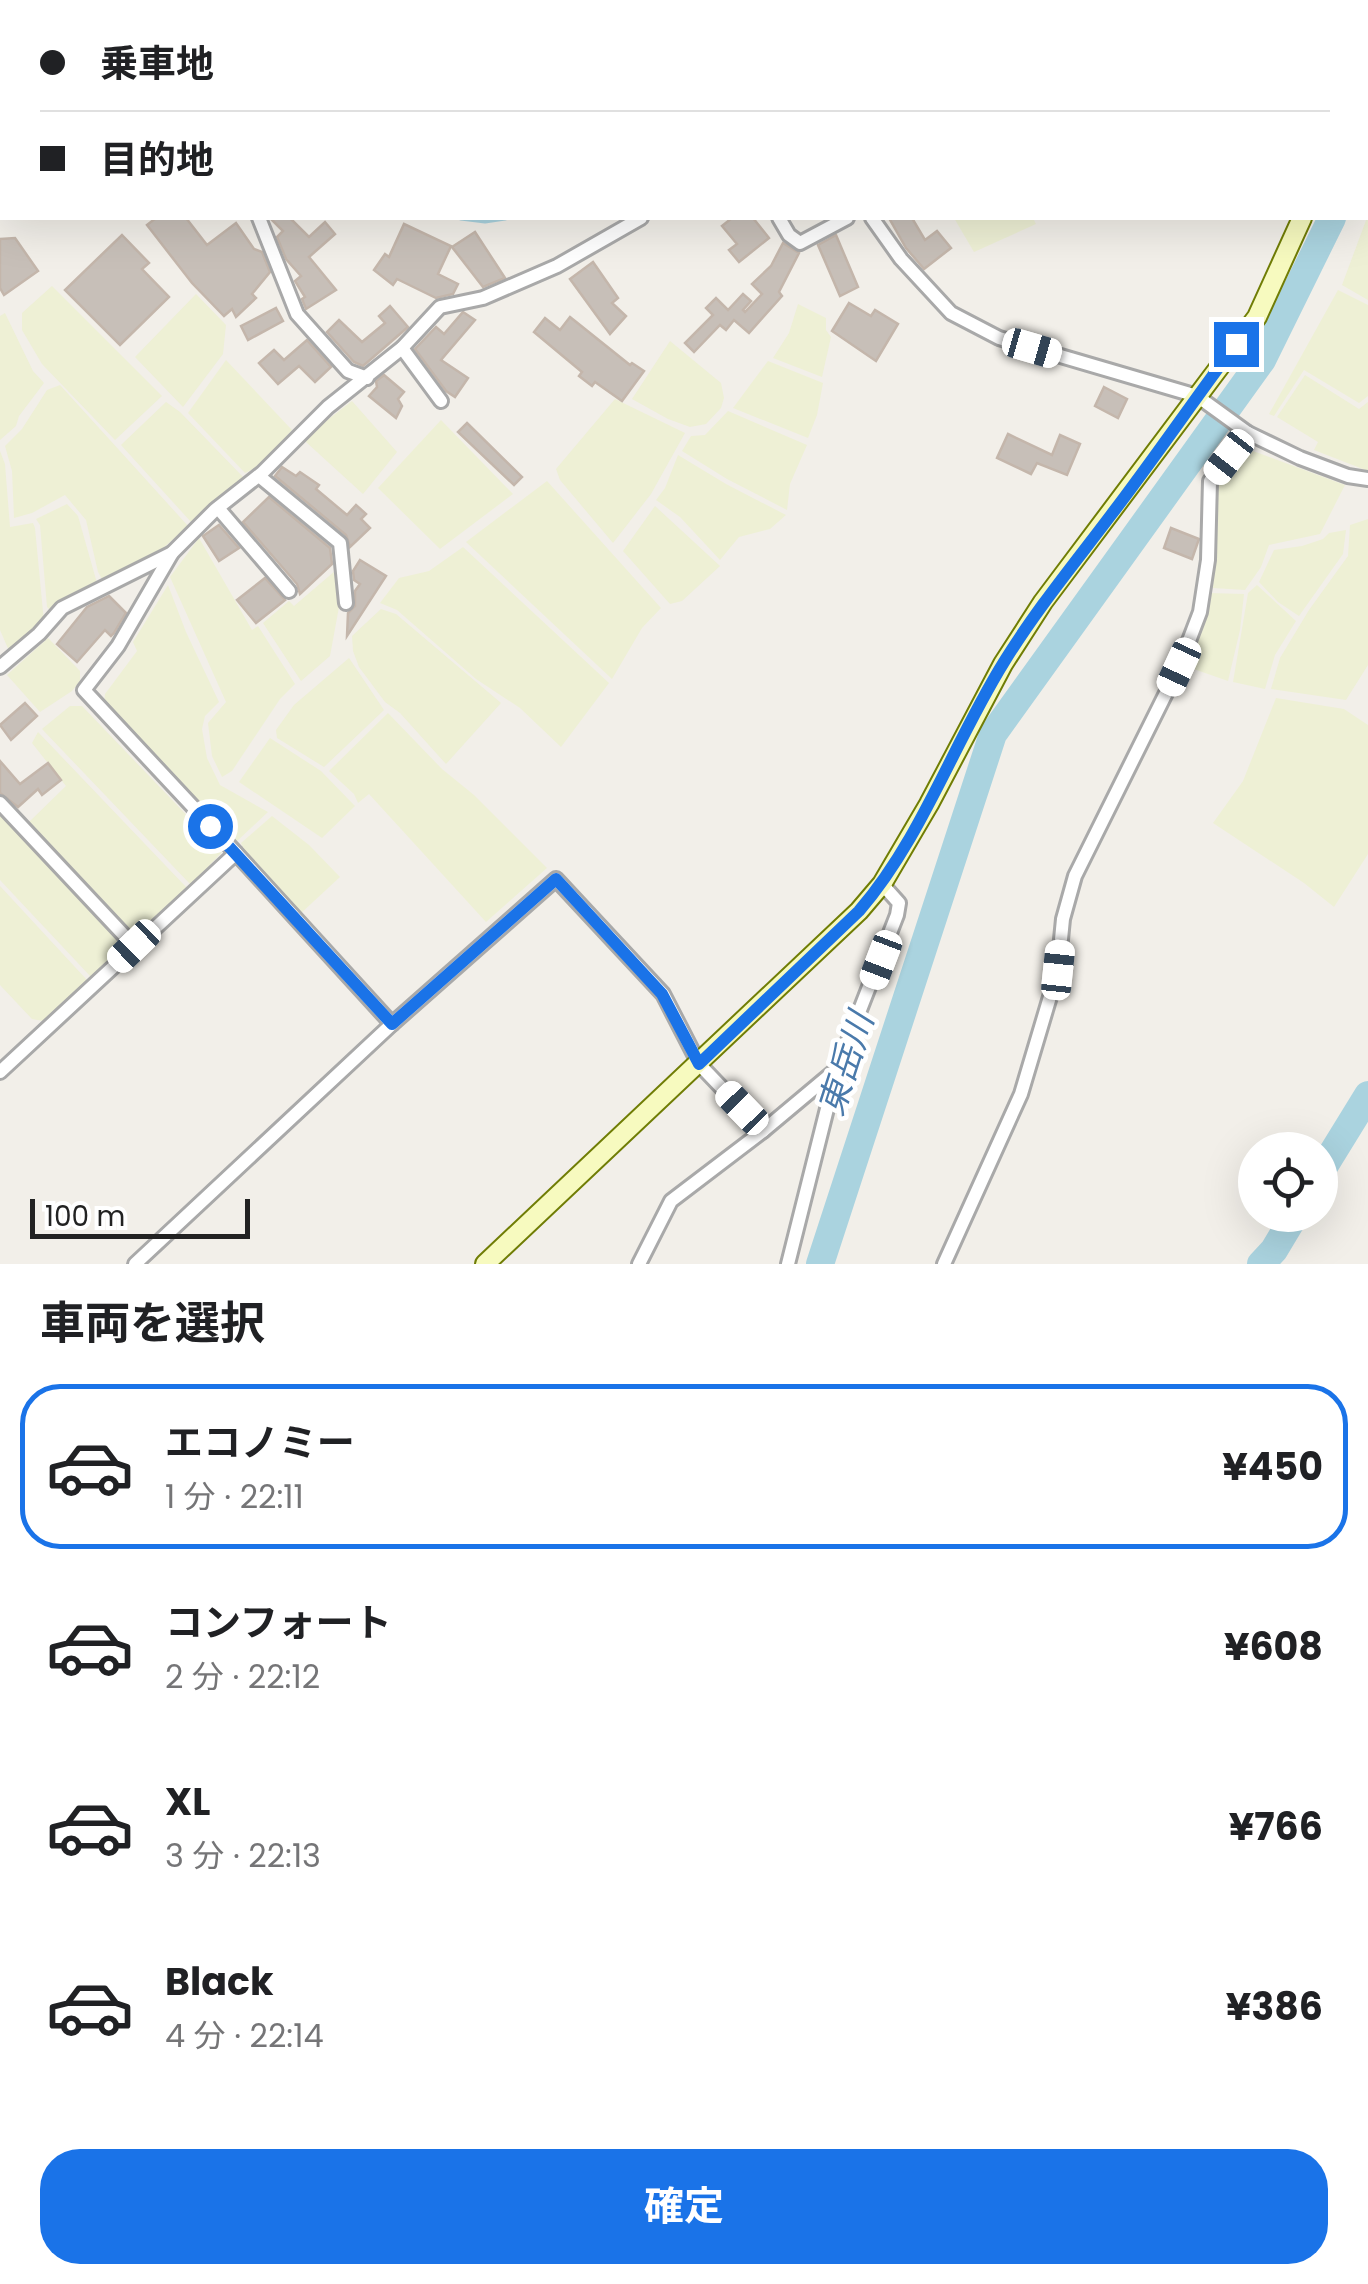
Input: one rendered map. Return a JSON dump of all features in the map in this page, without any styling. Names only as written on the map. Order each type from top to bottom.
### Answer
[{"type":"street","points":[[260,220],[297,314],[348,370],[367,378]]},
{"type":"street","points":[[392,1024],[84,690],[118,646],[172,553],[328,408],[402,348],[440,307],[483,298],[557,266],[638,220]]},
{"type":"street","points":[[779,220],[800,243],[843,220]]},
{"type":"street","points":[[873,220],[901,259],[951,313],[999,338],[1196,396],[1248,433],[1300,458],[1348,476],[1368,479]]},
{"type":"street","points":[[485,1264],[859,911],[882,884],[1002,664],[1043,602],[1256,318],[1301,220]]},
{"type":"street","points":[[402,348],[441,400]]},
{"type":"street","points":[[944,1264],[1021,1094],[1058,970],[1063,918],[1075,876],[1171,684],[1200,612],[1208,560],[1210,482],[1248,433]]},
{"type":"street","points":[[259,476],[352,554]]},
{"type":"street","points":[[218,508],[289,590]]},
{"type":"street","points":[[340,543],[346,603]]},
{"type":"street","points":[[0,667],[62,608],[172,553]]},
{"type":"street","points":[[0,803],[134,946]]},
{"type":"street","points":[[0,1072],[236,853]]},
{"type":"street","points":[[136,1264],[392,1024],[556,879],[662,994],[699,1064],[763,1130]]},
{"type":"street","points":[[788,1264],[837,1069],[897,916],[899,903],[882,884]]},
{"type":"street","points":[[638,1264],[672,1201],[837,1069]]},
{"type":"green space","points":[[955,220],[1034,220],[1036,224],[974,252]]},
{"type":"green space","points":[[1366,220],[1368,220],[1368,300],[1342,285]]},
{"type":"green space","points":[[52,286],[162,396],[115,440],[42,364],[22,330],[22,313]]},
{"type":"green space","points":[[1338,290],[1368,305],[1368,396],[1359,403],[1304,370],[1274,416],[1269,414]]},
{"type":"green space","points":[[196,294],[226,325],[223,354],[183,407],[135,357]]},
{"type":"green space","points":[[798,304],[826,318],[826,330],[831,337],[822,377],[773,358],[789,333]]},
{"type":"green space","points":[[5,313],[33,371],[44,383],[16,426],[0,440],[0,316]]},
{"type":"green space","points":[[670,341],[721,383],[721,408],[706,424],[690,427],[632,399]]},
{"type":"green space","points":[[226,360],[292,430],[260,466],[245,473],[188,413]]},
{"type":"green space","points":[[768,361],[823,383],[808,438],[733,408]]},
{"type":"green space","points":[[1305,375],[1359,409],[1368,402],[1368,471],[1314,450],[1318,442],[1277,417]]},
{"type":"green space","points":[[60,385],[188,526],[134,567],[102,579],[86,520],[65,495],[14,518],[12,471],[5,446],[22,429],[47,390]]},
{"type":"green space","points":[[615,399],[685,433],[651,494],[613,543],[560,480],[556,469]]},
{"type":"green space","points":[[352,401],[397,452],[363,494],[306,442],[308,435]]},
{"type":"green space","points":[[166,402],[245,479],[192,523],[121,445]]},
{"type":"green space","points":[[728,411],[807,445],[790,484],[787,510],[682,451],[691,436],[705,435]]},
{"type":"green space","points":[[441,420],[513,494],[440,549],[378,488]]},
{"type":"green space","points":[[0,451],[5,464],[10,527],[33,523],[35,528],[44,622],[10,653],[0,630]]},
{"type":"green space","points":[[1253,451],[1345,485],[1320,534],[1269,545],[1261,567],[1245,590],[1213,588],[1218,485]]},
{"type":"green space","points":[[678,455],[786,515],[770,529],[739,537],[720,560],[680,517],[656,500]]},
{"type":"green space","points":[[547,481],[661,608],[642,628],[612,679],[466,542]]},
{"type":"green space","points":[[67,504],[78,516],[97,583],[51,611],[47,607],[40,525],[36,519]]},
{"type":"green space","points":[[655,506],[720,566],[682,601],[670,604],[623,551]]},
{"type":"green space","points":[[1368,519],[1368,665],[1346,700],[1271,689],[1280,658],[1348,556],[1350,525]]},
{"type":"green space","points":[[1346,530],[1343,554],[1299,616],[1259,582],[1274,550],[1302,546]]},
{"type":"green space","points":[[199,538],[252,630],[258,626],[295,684],[280,699],[232,771],[222,777],[212,756],[208,723],[226,702],[170,577]]},
{"type":"green space","points":[[463,547],[609,683],[561,747],[520,708],[476,679],[397,610],[380,603],[399,578],[429,571]]},
{"type":"green space","points":[[335,571],[339,607],[330,656],[301,681],[263,623],[289,601],[294,606]]},
{"type":"green space","points":[[168,585],[219,702],[205,716],[202,729],[207,758],[220,785],[268,812],[235,843],[104,704],[105,694],[137,651],[133,642]]},
{"type":"green space","points":[[1257,585],[1296,621],[1275,655],[1265,689],[1233,682],[1248,593]]},
{"type":"green space","points":[[1209,593],[1244,594],[1228,681],[1188,667]]},
{"type":"green space","points":[[381,609],[396,614],[501,703],[446,764],[385,702],[359,667],[352,636]]},
{"type":"green space","points":[[48,638],[80,671],[80,681],[72,691],[40,712],[7,675]]},
{"type":"green space","points":[[349,658],[384,710],[324,767],[277,738],[276,730],[294,705]]},
{"type":"green space","points":[[1276,698],[1344,709],[1368,725],[1368,854],[1334,907],[1213,823],[1243,781]]},
{"type":"green space","points":[[70,706],[82,706],[222,852],[191,885],[42,729]]},
{"type":"green space","points":[[388,713],[547,868],[486,922],[369,794],[358,803],[354,794],[329,771]]},
{"type":"green space","points":[[38,732],[187,888],[135,937],[29,822],[66,786],[32,743]]},
{"type":"green space","points":[[270,738],[321,771],[355,806],[322,838],[239,782]]},
{"type":"green space","points":[[0,812],[126,946],[91,977],[0,880]]},
{"type":"green space","points":[[272,816],[309,845],[340,877],[299,915],[246,855],[241,843]]},
{"type":"green space","points":[[0,886],[87,980],[43,1021],[32,1019],[0,985]]},
{"type":"building","points":[[153,220],[188,220],[207,245],[236,223],[254,249],[262,252],[270,272],[252,294],[256,298],[236,317],[232,309],[224,316],[192,283],[147,225]]},
{"type":"building","points":[[272,220],[292,220],[309,237],[325,222],[335,234],[309,257],[336,290],[306,309],[302,299],[305,297],[295,281],[301,276],[286,259],[277,237],[283,231]]},
{"type":"building","points":[[730,220],[755,220],[769,238],[739,262],[729,250],[737,244],[722,226]]},
{"type":"building","points":[[890,220],[913,220],[925,240],[937,231],[951,248],[924,269]]},
{"type":"building","points":[[404,224],[451,246],[438,274],[458,284],[453,294],[436,298],[397,279],[393,285],[374,270],[385,254],[389,257]]},
{"type":"building","points":[[475,232],[505,278],[483,287],[452,247]]},
{"type":"building","points":[[122,235],[149,263],[142,269],[169,297],[120,345],[65,290]]},
{"type":"building","points":[[836,235],[858,287],[840,296],[818,245]]},
{"type":"building","points":[[15,238],[38,271],[4,295],[0,288],[0,239]]},
{"type":"building","points":[[783,243],[799,253],[779,292],[782,296],[749,333],[734,320],[726,330],[720,325],[694,352],[685,343],[713,315],[706,308],[716,298],[728,310],[743,294],[751,301],[745,312],[762,294],[752,284],[771,266]]},
{"type":"building","points":[[593,262],[618,298],[612,303],[626,316],[610,334],[570,279]]},
{"type":"building","points":[[849,303],[871,316],[875,310],[898,324],[876,361],[832,331]]},
{"type":"building","points":[[390,306],[408,327],[363,366],[354,362],[327,332],[339,320],[362,342],[385,323],[379,316]]},
{"type":"building","points":[[276,308],[283,321],[248,340],[241,326]]},
{"type":"building","points":[[463,312],[475,320],[441,360],[468,378],[455,397],[446,391],[415,349],[436,327],[444,334]]},
{"type":"building","points":[[570,317],[630,365],[644,371],[622,401],[579,376],[582,372],[534,332],[545,318],[560,330]]},
{"type":"building","points":[[307,340],[331,367],[315,382],[299,366],[278,384],[259,363],[274,350],[284,360]]},
{"type":"building","points":[[384,375],[404,392],[398,399],[402,406],[396,418],[369,396],[377,387],[376,381]]},
{"type":"building","points":[[1104,387],[1127,399],[1118,418],[1095,406]]},
{"type":"building","points":[[467,423],[522,477],[514,485],[458,432]]},
{"type":"building","points":[[1008,434],[1052,455],[1060,435],[1080,444],[1067,475],[1037,463],[1031,474],[997,458]]},
{"type":"building","points":[[282,467],[296,476],[300,472],[319,485],[316,489],[347,515],[356,505],[366,514],[361,519],[370,528],[350,547],[346,535],[275,476]]},
{"type":"building","points":[[269,497],[330,548],[332,564],[300,594],[297,584],[243,522]]},
{"type":"building","points":[[219,525],[239,548],[219,561],[203,536]]},
{"type":"building","points":[[1171,528],[1199,539],[1192,559],[1164,548]]},
{"type":"building","points":[[360,560],[386,576],[347,636],[348,613],[355,606],[355,591],[360,584],[354,580],[353,571]]},
{"type":"building","points":[[265,578],[285,600],[256,623],[237,600]]},
{"type":"building","points":[[109,596],[126,613],[111,636],[105,630],[77,662],[57,644],[87,607]]},
{"type":"building","points":[[25,703],[37,716],[11,740],[0,725]]},
{"type":"building","points":[[0,761],[20,784],[48,763],[61,780],[42,795],[38,789],[18,807],[0,793]]},
{"type":"waterway","points":[[477,220],[492,220]]},
{"type":"waterway","name":"東岳川","points":[[820,1264],[993,734],[1262,360],[1331,220]]},
{"type":"waterway","points":[[1338,1144],[1368,1095]]},
{"type":"waterway","points":[[1261,1264],[1285,1232]]},
{"type":"route","points":[[210,826],[392,1024],[556,879],[662,994],[699,1064],[859,911],[882,884],[1002,664],[1043,602],[1236,344]]}]
